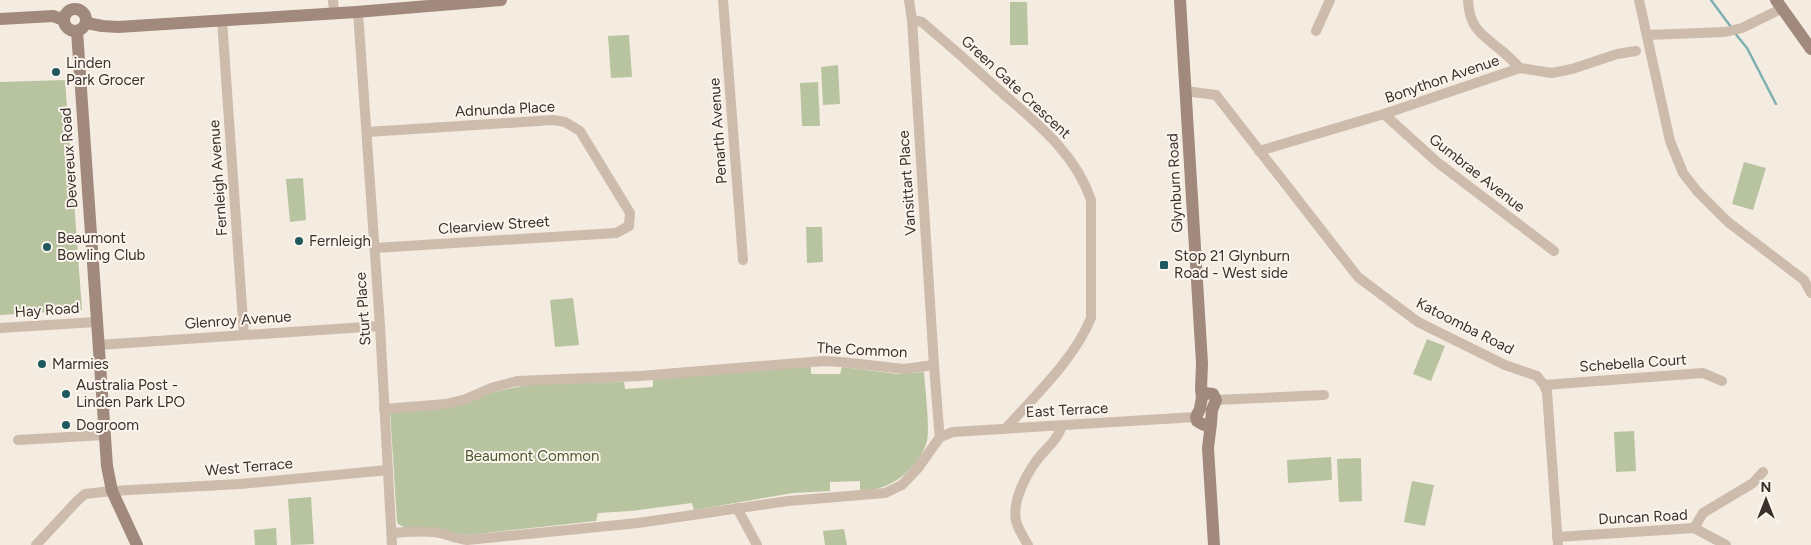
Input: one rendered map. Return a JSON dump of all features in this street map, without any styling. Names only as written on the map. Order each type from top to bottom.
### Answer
[{"type":"street","points":[[87,23],[118,27],[222,20],[334,6],[358,12],[470,1],[501,0]]},
{"type":"street","name":"Penarth Avenue","points":[[723,0],[743,260]]},
{"type":"street","name":"Vansittart Place","points":[[909,0],[912,20],[934,365]]},
{"type":"street","name":"Glynburn Road","points":[[1180,0],[1202,363],[1201,390],[1210,397],[1212,410],[1202,421]]},
{"type":"street","points":[[1316,31],[1330,0]]},
{"type":"street","points":[[1468,0],[1468,14],[1474,26],[1483,37],[1520,68]]},
{"type":"street","points":[[1639,0],[1670,140],[1683,173],[1697,191],[1728,222],[1804,280],[1811,293]]},
{"type":"street","points":[[75,4],[86,15],[87,23],[82,30],[77,32],[68,29],[64,20],[67,12],[75,4]]},
{"type":"street","points":[[1648,35],[1725,32],[1742,28],[1779,4],[1811,49]]},
{"type":"street","name":"Sturt Place","points":[[358,12],[380,326],[392,545]]},
{"type":"street","points":[[0,19],[52,16],[64,20]]},
{"type":"street","name":"Fernleigh Avenue","points":[[222,20],[244,335]]},
{"type":"street","name":"Green Gate Crescent","points":[[912,20],[922,22],[1051,136],[1078,172],[1091,200],[1091,318],[1086,330],[1054,374],[1006,428]]},
{"type":"street","name":"Devereux Road","points":[[77,32],[104,434],[112,491],[137,545]]},
{"type":"street","name":"Bonython Avenue","points":[[1259,151],[1384,114],[1520,68],[1552,73],[1572,69],[1617,54],[1636,51]]},
{"type":"street","name":"Katoomba Road","points":[[1185,91],[1216,95],[1358,277],[1418,322],[1505,365],[1537,376],[1544,385]]},
{"type":"street","name":"Gumbrae Avenue","points":[[1384,114],[1437,162],[1554,251]]},
{"type":"street","name":"Adnunda Place","points":[[367,132],[553,120],[565,122],[580,131],[630,213],[629,226],[616,232]]},
{"type":"street","name":"Clearview Street","points":[[374,248],[616,232]]},
{"type":"street","name":"Hay Road","points":[[0,328],[96,322]]},
{"type":"street","name":"Glenroy Avenue","points":[[98,345],[380,326]]},
{"type":"street","name":"The Common","points":[[384,409],[446,404],[517,381],[640,376],[824,361],[904,369],[934,365]]},
{"type":"street","points":[[392,533],[424,531],[468,540],[638,523],[788,501],[885,493],[902,485],[908,479],[940,437],[934,365]]},
{"type":"street","name":"Schebella Court","points":[[1544,385],[1703,374],[1722,381]]},
{"type":"street","points":[[1544,385],[1547,392],[1558,541]]},
{"type":"street","points":[[1210,397],[1324,394]]},
{"type":"street","points":[[1202,421],[1208,448],[1214,545]]},
{"type":"street","name":"East Terrace","points":[[940,437],[953,432],[1006,428],[1202,421]]},
{"type":"street","points":[[1028,545],[1016,521],[1016,505],[1022,487],[1037,460],[1053,443],[1062,426]]},
{"type":"street","points":[[18,440],[104,434]]},
{"type":"street","name":"West Terrace","points":[[36,545],[85,494],[240,484],[388,470]]},
{"type":"street","points":[[1694,528],[1703,513],[1753,483],[1763,472]]},
{"type":"street","points":[[737,508],[757,545]]},
{"type":"street","name":"Duncan Road","points":[[1558,541],[1694,528],[1726,545]]},
{"type":"green space","points":[[1010,2],[1027,2],[1028,45],[1010,45]]},
{"type":"green space","points":[[629,35],[632,77],[611,78],[608,36]]},
{"type":"green space","points":[[838,65],[840,104],[823,105],[821,67]]},
{"type":"green space","points":[[65,80],[82,310],[0,315],[0,82]]},
{"type":"green space","points":[[818,82],[820,126],[802,126],[800,83]]},
{"type":"green space","points":[[1744,162],[1766,168],[1753,210],[1732,204]]},
{"type":"green space","points":[[303,178],[306,220],[290,222],[286,179]]},
{"type":"green space","points":[[806,227],[822,227],[823,262],[807,263]]},
{"type":"green space","points":[[573,298],[579,345],[555,347],[550,300]]},
{"type":"green space","points":[[1427,339],[1445,346],[1431,381],[1413,374]]},
{"type":"green space","name":"Beaumont Common","points":[[811,366],[811,374],[840,374],[842,367],[898,374],[924,372],[928,417],[927,441],[918,460],[901,477],[892,483],[871,490],[860,490],[860,481],[830,482],[830,491],[793,493],[694,510],[692,503],[631,511],[598,513],[596,521],[467,535],[405,528],[398,524],[390,410],[495,392],[534,383],[624,382],[625,389],[653,387],[653,379]]},
{"type":"green space","points":[[1634,431],[1636,471],[1616,472],[1614,432]]},
{"type":"green space","points":[[1331,457],[1332,480],[1288,483],[1287,460]]},
{"type":"green space","points":[[1361,458],[1362,501],[1339,502],[1337,459]]},
{"type":"green space","points":[[1412,481],[1434,485],[1425,526],[1404,522]]},
{"type":"green space","points":[[311,497],[314,544],[291,545],[288,499]]},
{"type":"green space","points":[[276,528],[277,545],[255,545],[254,530]]},
{"type":"green space","points":[[844,529],[847,545],[825,545],[823,531]]},
{"type":"waterway","points":[[1711,0],[1731,27]]},
{"type":"waterway","points":[[1734,32],[1747,48],[1776,104]]},
{"type":"place","name":"Linden Park Grocer","points":[[56,72]]},
{"type":"place","name":"Fernleigh","points":[[299,241]]},
{"type":"place","name":"Beaumont Bowling Club","points":[[47,247]]},
{"type":"place","name":"Stop 21 Glynburn Road - West side","points":[[1164,265]]},
{"type":"place","name":"Marmies","points":[[42,364]]},
{"type":"place","name":"Australia Post - Linden Park LPO","points":[[66,394]]},
{"type":"place","name":"Dogroom","points":[[66,425]]}]
